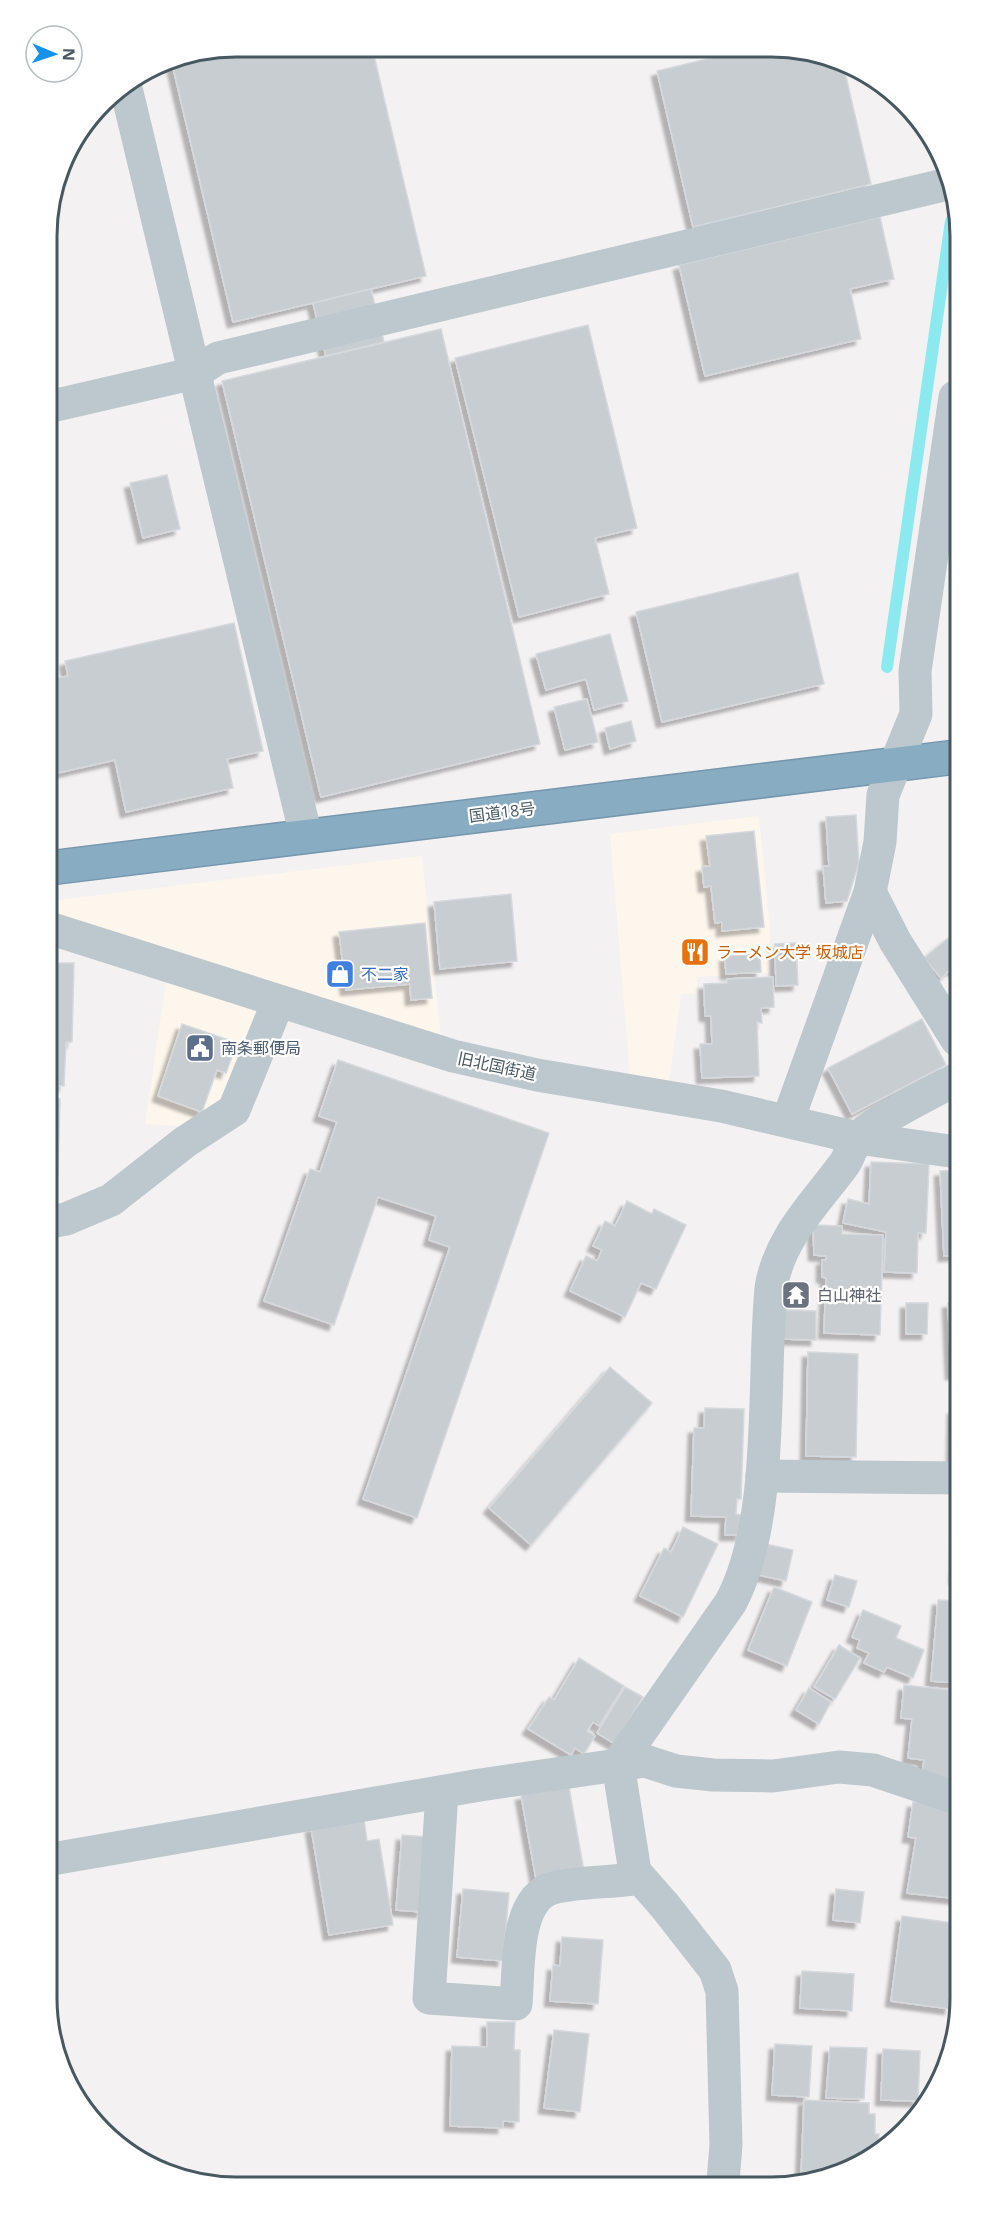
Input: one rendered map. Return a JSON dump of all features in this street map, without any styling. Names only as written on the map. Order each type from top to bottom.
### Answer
[{"type":"highway","name":"国道18号","points":[[57,867],[950,758]]},
{"type":"street","points":[[127,94],[306,836]]},
{"type":"street","points":[[57,405],[195,373],[218,358],[943,185]]},
{"type":"street","points":[[788,1120],[870,891],[880,842],[883,795],[898,764],[916,714],[915,672],[950,431]]},
{"type":"street","points":[[870,891],[895,941],[950,1029]]},
{"type":"street","name":"旧北国街道","points":[[57,931],[453,1056],[537,1075],[788,1120],[858,1138],[950,1151]]},
{"type":"street","points":[[57,1221],[111,1200],[185,1142],[234,1110],[278,1002]]},
{"type":"street","points":[[723,2177],[726,2145],[722,1991],[715,1970],[635,1872],[618,1764],[731,1602],[744,1578],[754,1540],[762,1476],[767,1332],[774,1268],[792,1231],[847,1161],[858,1138],[950,1083]]},
{"type":"street","points":[[762,1476],[950,1478]]},
{"type":"street","points":[[57,1859],[442,1792],[645,1761],[675,1771],[713,1776],[773,1776],[839,1767],[873,1770],[950,1796]]},
{"type":"street","points":[[442,1792],[429,1998],[516,2004],[524,1919],[530,1905],[552,1888],[640,1878]]},
{"type":"shaded area","name":"ラーメン大学 坂城店","points":[[759,816],[770,930],[769,973],[697,977],[697,994],[681,994],[669,1082],[630,1076],[610,834]]},
{"type":"shaded area","name":"不二家","points":[[422,856],[441,1036],[57,915],[57,900]]},
{"type":"shaded area","name":"南条郵便局","points":[[166,981],[255,1011],[256,1018],[217,1104],[182,1126],[145,1124]]},
{"type":"building","points":[[236,57],[374,57],[426,276],[233,322],[173,68],[201,60]]},
{"type":"building","points":[[715,57],[771,57],[806,60],[845,73],[871,184],[693,227],[657,71]]},
{"type":"building","points":[[880,217],[894,279],[850,289],[861,339],[705,376],[679,265]]},
{"type":"building","points":[[371,289],[384,342],[326,356],[313,303]]},
{"type":"building","points":[[588,325],[637,528],[595,538],[609,594],[519,617],[455,358]]},
{"type":"building","points":[[441,329],[540,744],[321,797],[222,381]]},
{"type":"building","points":[[167,475],[180,529],[143,538],[130,483]]},
{"type":"building","points":[[798,573],[824,684],[662,722],[636,612]]},
{"type":"building","points":[[234,623],[263,751],[227,759],[233,788],[126,812],[115,760],[57,773],[57,678],[68,676],[65,661]]},
{"type":"building","points":[[610,634],[628,701],[594,710],[586,679],[546,690],[536,654]]},
{"type":"building","points":[[587,699],[598,742],[565,750],[554,707]]},
{"type":"building","points":[[631,721],[636,741],[610,749],[605,728]]},
{"type":"building","points":[[856,815],[859,863],[847,901],[826,903],[823,866],[829,866],[826,817]]},
{"type":"building","points":[[754,831],[764,927],[722,931],[722,922],[715,923],[711,886],[704,887],[702,867],[710,866],[706,836]]},
{"type":"building","points":[[511,894],[517,961],[440,969],[434,902]]},
{"type":"building","points":[[425,923],[432,998],[411,1000],[410,984],[346,990],[339,932]]},
{"type":"building","points":[[948,938],[950,940],[950,970],[941,978],[924,958]]},
{"type":"building","points":[[796,943],[798,985],[776,986],[775,944]]},
{"type":"building","points":[[760,954],[761,972],[726,974],[725,956]]},
{"type":"building","points":[[57,963],[74,963],[72,1042],[66,1042],[64,1086],[57,1086]]},
{"type":"building","points":[[773,977],[774,1007],[761,1008],[762,1023],[757,1022],[759,1076],[702,1078],[700,1044],[712,1044],[711,1016],[705,1016],[704,984],[727,983],[727,979]]},
{"type":"building","points":[[922,1019],[946,1065],[852,1114],[828,1068]]},
{"type":"building","points":[[182,1024],[237,1043],[226,1073],[217,1070],[202,1112],[158,1096]]},
{"type":"building","points":[[338,1060],[549,1133],[417,1518],[363,1499],[450,1247],[429,1240],[436,1216],[378,1197],[334,1325],[264,1301],[310,1169],[320,1172],[337,1122],[319,1116]]},
{"type":"building","points":[[57,1099],[60,1099],[58,1175]]},
{"type":"building","points":[[871,1162],[929,1164],[926,1233],[918,1233],[917,1273],[884,1272],[886,1232],[843,1223],[848,1199],[869,1204]]},
{"type":"building","points":[[950,1170],[950,1256],[944,1256],[940,1171]]},
{"type":"building","points":[[627,1201],[652,1214],[654,1209],[686,1225],[656,1289],[641,1283],[625,1317],[570,1291],[586,1256],[597,1261],[602,1250],[593,1246],[605,1221],[615,1226]]},
{"type":"building","points":[[813,1225],[842,1226],[842,1234],[883,1235],[880,1335],[824,1333],[826,1278],[822,1277],[822,1260],[826,1260],[826,1256],[814,1255]]},
{"type":"building","name":"白山神社","points":[[787,1283],[807,1283],[806,1308],[785,1307]]},
{"type":"building","points":[[906,1303],[928,1303],[927,1334],[906,1334]]},
{"type":"building","points":[[948,1303],[950,1303],[950,1350]]},
{"type":"building","points":[[783,1310],[816,1311],[816,1340],[782,1339]]},
{"type":"building","points":[[808,1352],[858,1354],[856,1457],[806,1456]]},
{"type":"building","points":[[610,1367],[652,1403],[531,1545],[489,1508]]},
{"type":"building","points":[[705,1408],[744,1409],[741,1499],[737,1499],[736,1514],[741,1515],[741,1535],[725,1535],[726,1517],[691,1516],[694,1428],[704,1428]]},
{"type":"building","points":[[683,1527],[718,1544],[683,1617],[640,1596],[664,1548],[671,1552]]},
{"type":"building","points":[[766,1544],[793,1550],[786,1581],[759,1575]]},
{"type":"building","points":[[835,1575],[857,1581],[849,1607],[827,1600]]},
{"type":"building","points":[[774,1587],[812,1602],[787,1666],[748,1650]]},
{"type":"building","points":[[938,1600],[950,1601],[950,1682],[931,1681]]},
{"type":"building","points":[[863,1610],[901,1626],[896,1638],[924,1650],[913,1678],[887,1667],[884,1672],[864,1663],[869,1653],[857,1648],[860,1640],[852,1637]]},
{"type":"building","points":[[839,1645],[860,1658],[835,1699],[814,1687]]},
{"type":"building","points":[[579,1658],[624,1686],[599,1726],[593,1722],[587,1731],[595,1736],[584,1754],[575,1748],[571,1755],[528,1729],[549,1697],[554,1700]]},
{"type":"building","points":[[904,1685],[950,1690],[950,1780],[922,1777],[924,1760],[908,1758],[912,1719],[901,1718]]},
{"type":"building","points":[[625,1687],[643,1697],[615,1744],[597,1733]]},
{"type":"building","points":[[809,1688],[831,1702],[819,1724],[796,1710]]},
{"type":"building","points":[[569,1787],[584,1871],[536,1879],[521,1795]]},
{"type":"building","points":[[913,1802],[950,1807],[950,1898],[907,1893],[916,1838],[908,1837]]},
{"type":"building","points":[[364,1818],[367,1841],[379,1839],[393,1925],[329,1935],[311,1827]]},
{"type":"building","points":[[402,1835],[428,1837],[422,1912],[396,1910]]},
{"type":"building","points":[[463,1889],[509,1893],[503,1961],[457,1957]]},
{"type":"building","points":[[836,1889],[864,1892],[860,1923],[833,1920]]},
{"type":"building","points":[[902,1916],[950,1923],[950,2009],[891,2001]]},
{"type":"building","points":[[562,1937],[603,1940],[598,2004],[550,2001],[553,1965],[560,1966]]},
{"type":"building","points":[[802,1971],[854,1974],[852,2011],[800,2008]]},
{"type":"building","points":[[487,2022],[515,2022],[514,2050],[520,2050],[519,2122],[503,2121],[503,2128],[450,2126],[452,2046],[487,2047]]},
{"type":"building","points":[[554,2030],[589,2034],[580,2112],[544,2108]]},
{"type":"building","points":[[775,2044],[812,2046],[809,2097],[772,2095]]},
{"type":"building","points":[[830,2047],[867,2048],[864,2099],[826,2098]]},
{"type":"building","points":[[883,2049],[920,2051],[918,2101],[881,2100]]},
{"type":"building","points":[[804,2100],[869,2103],[869,2114],[875,2114],[875,2134],[879,2134],[879,2141],[850,2159],[829,2168],[801,2174]]},
{"type":"waterway","points":[[887,667],[950,231]]},
{"type":"place","name":"ラーメン大学 坂城店","points":[[695,952]]},
{"type":"place","name":"不二家","points":[[340,974]]},
{"type":"place","name":"南条郵便局","points":[[200,1048]]},
{"type":"place","name":"白山神社","points":[[796,1295]]}]
